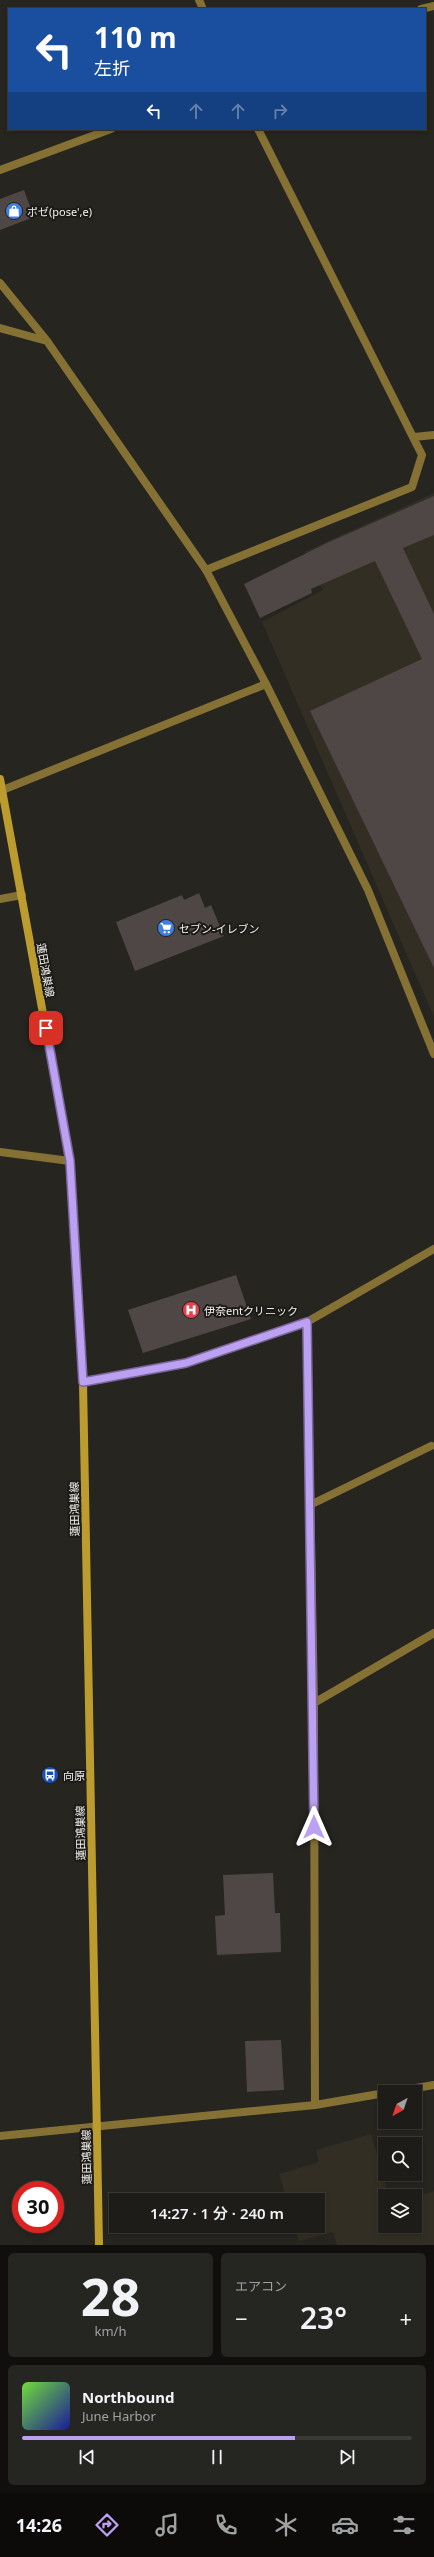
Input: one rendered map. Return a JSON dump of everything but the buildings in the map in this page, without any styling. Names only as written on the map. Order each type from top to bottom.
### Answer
[{"type":"main road","name":"蓮田鴻巣線","points":[[0,779],[70,1161],[83,1382],[99,2245]]},
{"type":"street","points":[[0,170],[108,130]]},
{"type":"street","points":[[206,570],[412,487],[422,455],[259,130]]},
{"type":"street","points":[[0,283],[47,341],[206,570],[266,684],[368,890],[434,1054]]},
{"type":"street","points":[[0,328],[47,341]]},
{"type":"street","points":[[414,437],[434,435]]},
{"type":"street","points":[[1,791],[266,684]]},
{"type":"street","points":[[0,899],[22,895]]},
{"type":"street","points":[[0,1152],[70,1161]]},
{"type":"street","points":[[83,1382],[186,1363],[307,1322],[434,1249]]},
{"type":"street","points":[[307,1322],[314,1703],[315,2105]]},
{"type":"street","points":[[310,1505],[431,1446]]},
{"type":"street","points":[[314,1703],[434,1633]]},
{"type":"street","points":[[422,2087],[434,2085]]},
{"type":"street","points":[[0,2136],[315,2105],[378,2094]]},
{"type":"shaded area","points":[[434,493],[434,1017],[262,622],[323,590],[304,552]]},
{"type":"shaded area","points":[[371,2134],[378,2158],[378,2181],[385,2181],[387,2189],[378,2189],[378,2233],[422,2233],[422,2195],[434,2191],[434,2245],[337,2245],[333,2232],[299,2241],[297,2233],[325,2233],[325,2193],[285,2193],[279,2174],[319,2162],[316,2150]]},
{"type":"place","name":"ポゼ(pose',e)","points":[[14,211]]},
{"type":"place","name":"セブン-イレブン","points":[[166,928]]},
{"type":"place","name":"伊奈entクリニック","points":[[191,1310]]},
{"type":"place","name":"向原","points":[[50,1775]]},
{"type":"route","points":[[46,1028],[70,1161],[83,1382],[186,1363],[307,1322],[314,1703],[314,1827]]}]
